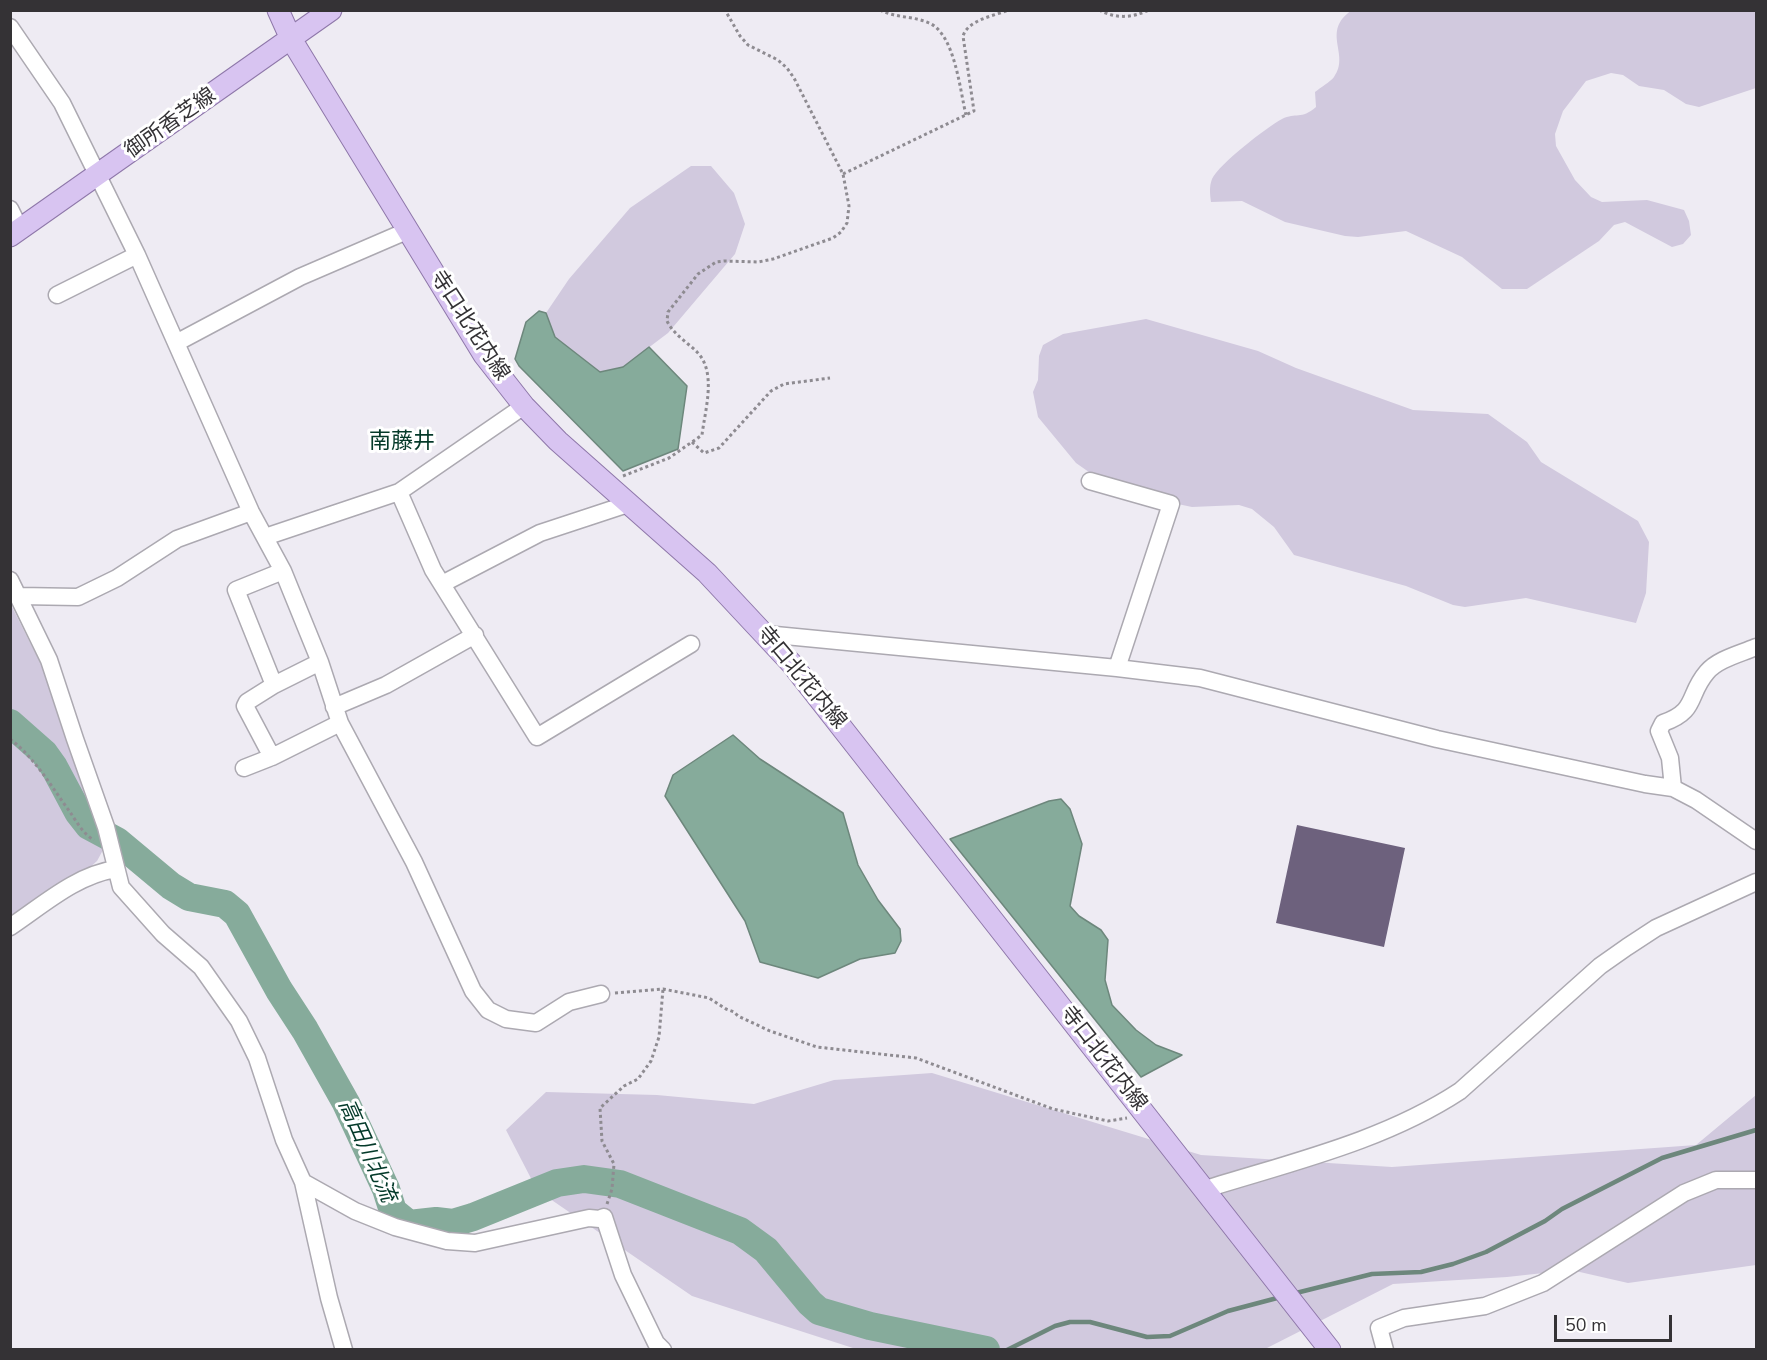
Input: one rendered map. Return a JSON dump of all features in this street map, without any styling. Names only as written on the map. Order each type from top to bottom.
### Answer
[{"type":"main road","name":"寺口北花内線","points":[[278,10],[291,39],[409,230],[446,295],[484,355],[524,406],[558,441],[707,573],[765,634],[819,699],[1206,1189],[1330,1350]]},
{"type":"main road","name":"御所香芝線","points":[[15,233],[331,10]]},
{"type":"street","points":[[10,27],[62,103],[137,255],[251,512],[283,571],[320,662],[340,723],[414,862],[474,991],[488,1010],[506,1019],[536,1023],[569,1002],[601,994]]},
{"type":"street","points":[[10,209],[15,233]]},
{"type":"street","points":[[176,343],[300,278],[409,230]]},
{"type":"street","points":[[57,295],[137,255]]},
{"type":"street","points":[[265,537],[399,492],[524,406]]},
{"type":"street","points":[[1090,481],[1171,504],[1117,668]]},
{"type":"street","points":[[399,492],[433,570],[537,737],[691,644]]},
{"type":"street","points":[[442,584],[540,533],[628,504]]},
{"type":"street","points":[[20,596],[78,597],[117,578],[177,539],[251,512]]},
{"type":"street","points":[[274,685],[236,590],[283,571]]},
{"type":"street","points":[[10,580],[20,596],[49,660],[106,827],[121,887],[163,934],[201,967],[239,1021],[257,1058],[284,1140],[303,1182],[329,1298],[345,1350]]},
{"type":"street","points":[[765,634],[1200,678],[1437,739],[1674,788],[1696,800],[1756,841]]},
{"type":"street","points":[[334,707],[386,685],[474,635]]},
{"type":"street","points":[[1674,788],[1670,758],[1659,731],[1663,723],[1677,718],[1689,707],[1705,674],[1714,665],[1756,647]]},
{"type":"street","points":[[272,757],[245,706],[247,702],[274,685],[320,662]]},
{"type":"street","points":[[244,768],[272,757],[340,723]]},
{"type":"street","points":[[10,927],[87,877],[116,869]]},
{"type":"street","points":[[1206,1189],[1372,1135],[1413,1118],[1441,1103],[1460,1091],[1600,966],[1627,947],[1656,928],[1756,882]]},
{"type":"street","points":[[1385,1350],[1379,1329],[1404,1318],[1485,1306],[1543,1283],[1684,1193],[1716,1180],[1756,1180]]},
{"type":"street","points":[[303,1182],[355,1211],[395,1227],[447,1241],[475,1243],[589,1218],[603,1217],[623,1275],[656,1343],[663,1350]]},
{"type":"path","points":[[605,483],[669,458],[702,435],[707,374],[705,363],[699,354],[669,326],[667,321],[668,312],[698,274],[716,262],[758,262],[773,259],[833,238],[847,223],[849,206],[843,174],[787,68],[778,60],[748,45],[725,10]]},
{"type":"path","points":[[880,10],[929,22],[937,28],[951,50],[966,115]]},
{"type":"path","points":[[843,174],[974,111],[963,36],[971,25],[1009,10]]},
{"type":"path","points":[[1099,10],[1109,16],[1122,18],[1149,10]]},
{"type":"path","points":[[692,442],[704,453],[719,448],[771,391],[784,384],[830,378]]},
{"type":"path","points":[[10,738],[25,750],[90,838],[112,849]]},
{"type":"path","points":[[603,1217],[612,1189],[614,1164],[602,1141],[600,1108],[624,1086],[638,1079],[651,1061],[659,1037],[663,989]]},
{"type":"path","points":[[601,994],[663,989],[709,998],[738,1016],[770,1031],[817,1047],[916,1058],[1053,1109],[1108,1121],[1146,1115]]},
{"type":"shaded area","points":[[1352,10],[1756,11],[1756,88],[1699,107],[1686,104],[1664,90],[1639,86],[1623,75],[1611,73],[1586,81],[1563,111],[1555,134],[1556,146],[1575,180],[1591,197],[1602,202],[1647,200],[1684,210],[1689,221],[1691,235],[1683,244],[1672,247],[1625,222],[1614,225],[1599,241],[1527,289],[1502,289],[1462,257],[1406,231],[1358,237],[1345,236],[1285,222],[1242,201],[1211,202],[1212,179],[1233,156],[1282,119],[1302,115],[1316,107],[1315,92],[1334,77],[1338,68],[1338,27],[1343,18]]},
{"type":"shaded area","points":[[691,166],[711,166],[734,193],[745,224],[735,254],[668,333],[623,367],[600,372],[555,337],[546,313],[569,279],[630,208]]},
{"type":"shaded area","points":[[539,311],[546,313],[555,337],[600,372],[623,367],[649,347],[687,386],[678,449],[623,471],[519,366],[515,359],[526,322]]},
{"type":"shaded area","points":[[1146,319],[1258,351],[1296,368],[1413,410],[1488,414],[1527,442],[1541,462],[1638,521],[1649,542],[1646,593],[1636,623],[1526,598],[1465,607],[1453,605],[1406,586],[1294,555],[1274,527],[1252,509],[1239,505],[1192,507],[1116,491],[1076,463],[1038,417],[1033,392],[1038,380],[1039,356],[1043,345],[1063,334]]},
{"type":"shaded area","points":[[10,603],[47,676],[112,849],[103,850],[97,861],[86,871],[10,921]]},
{"type":"shaded area","points":[[733,735],[760,759],[843,813],[858,865],[878,900],[900,929],[901,941],[895,953],[860,959],[818,978],[760,962],[745,921],[665,796],[673,775]]},
{"type":"shaded area","points":[[1061,799],[1070,809],[1082,844],[1070,906],[1079,916],[1101,930],[1108,940],[1105,980],[1112,1005],[1136,1030],[1156,1045],[1182,1055],[1141,1077],[950,839],[1049,801]]},
{"type":"shaded area","points":[[932,1073],[1201,1155],[1392,1167],[1696,1145],[1756,1095],[1756,1265],[1628,1283],[1571,1270],[1507,1277],[1393,1284],[1265,1349],[856,1349],[692,1296],[537,1190],[506,1130],[546,1092],[657,1095],[754,1104],[834,1080]]},
{"type":"building","points":[[1297,825],[1405,848],[1384,947],[1276,923]]},
{"type":"waterway","name":"高田川北流","points":[[10,723],[44,753],[78,812],[89,826],[117,841],[171,886],[189,897],[225,904],[237,914],[346,1103],[386,1189],[393,1211],[409,1224],[436,1221],[453,1223],[557,1183],[584,1179],[620,1184],[740,1231],[766,1250],[819,1311],[870,1326],[986,1350]]},
{"type":"waterway","points":[[1292,1294],[1372,1274],[1421,1272],[1453,1264],[1486,1252],[1545,1221],[1562,1209],[1662,1158],[1756,1130]]},
{"type":"waterway","points":[[1007,1350],[1055,1326],[1070,1322],[1090,1322],[1147,1337],[1170,1336],[1228,1311],[1281,1297]]},
{"type":"district","name":"南藤井","points":[[402,443]]}]
